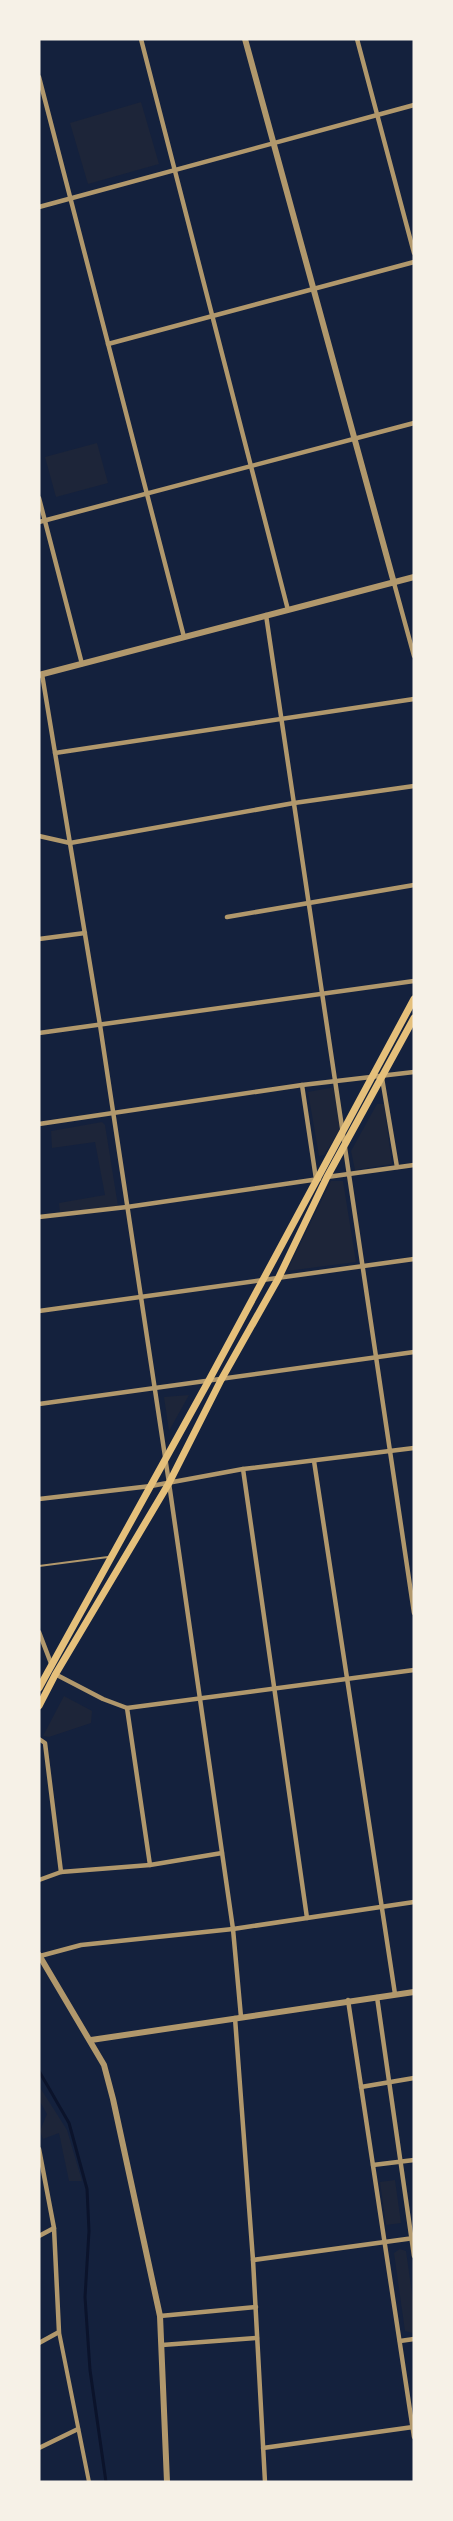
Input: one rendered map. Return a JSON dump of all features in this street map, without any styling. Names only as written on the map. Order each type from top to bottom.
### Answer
[{"type":"main road","points":[[39,1688],[208,1382],[414,999]]},
{"type":"main road","points":[[39,1707],[55,1675],[169,1484],[221,1380],[278,1278],[327,1177],[414,1018]]},
{"type":"street","points":[[141,39],[288,609]]},
{"type":"street","points":[[245,39],[414,656]]},
{"type":"street","points":[[357,39],[414,253]]},
{"type":"street","points":[[39,77],[184,637]]},
{"type":"street","points":[[39,207],[414,105]]},
{"type":"street","points":[[108,344],[414,262]]},
{"type":"street","points":[[42,521],[414,423]]},
{"type":"street","points":[[39,498],[42,521],[82,664]]},
{"type":"street","points":[[265,2482],[233,1929],[100,1025],[41,675],[414,577]]},
{"type":"street","points":[[266,615],[414,1613]]},
{"type":"street","points":[[55,753],[414,699]]},
{"type":"street","points":[[39,836],[70,843],[294,803],[414,786]]},
{"type":"street","points":[[227,917],[414,885]]},
{"type":"street","points":[[39,939],[85,933]]},
{"type":"street","points":[[39,1033],[414,981]]},
{"type":"street","points":[[39,1124],[302,1085],[336,1083],[414,1072]]},
{"type":"street","points":[[382,1076],[398,1167]]},
{"type":"street","points":[[302,1085],[316,1179]]},
{"type":"street","points":[[39,1217],[127,1207],[414,1165]]},
{"type":"street","points":[[39,1311],[414,1259]]},
{"type":"street","points":[[39,1404],[414,1352]]},
{"type":"street","points":[[39,1499],[169,1484],[243,1469],[414,1449]]},
{"type":"street","points":[[314,1461],[395,1994]]},
{"type":"street","points":[[243,1469],[307,1918]]},
{"type":"street","points":[[39,1632],[55,1675],[103,1699],[127,1708],[414,1670]]},
{"type":"street","points":[[127,1708],[150,1865]]},
{"type":"street","points":[[39,1739],[45,1743],[61,1872]]},
{"type":"street","points":[[39,1880],[61,1872],[150,1865],[222,1853]]},
{"type":"street","points":[[167,2482],[160,2316],[113,2099],[104,2065],[39,1956],[81,1945],[233,1929],[414,1902]]},
{"type":"street","points":[[91,2040],[414,1992]]},
{"type":"street","points":[[377,1997],[414,2256]]},
{"type":"street","points":[[263,2448],[413,2431],[412,2412],[399,2341],[348,2000]]},
{"type":"street","points":[[361,2086],[414,2078]]},
{"type":"street","points":[[39,2149],[54,2228],[59,2332],[88,2482]]},
{"type":"street","points":[[373,2165],[414,2160]]},
{"type":"street","points":[[39,2236],[54,2228]]},
{"type":"street","points":[[253,2260],[413,2238]]},
{"type":"street","points":[[160,2316],[256,2307]]},
{"type":"street","points":[[39,2343],[59,2332]]},
{"type":"street","points":[[162,2345],[257,2338]]},
{"type":"street","points":[[399,2341],[414,2339]]},
{"type":"street","points":[[39,2448],[78,2429]]},
{"type":"lane","points":[[39,1566],[112,1557]]},
{"type":"shaded area","points":[[141,102],[159,164],[88,184],[70,123]]},
{"type":"shaded area","points":[[97,443],[108,483],[56,497],[45,457]]},
{"type":"shaded area","points":[[335,1087],[341,1128],[324,1155],[319,1156],[308,1092]]},
{"type":"shaded area","points":[[377,1104],[384,1104],[392,1164],[355,1170],[351,1151]]},
{"type":"shaded area","points":[[102,1122],[105,1125],[118,1206],[60,1214],[59,1203],[105,1195],[95,1142],[52,1148],[51,1131]]},
{"type":"shaded area","points":[[331,1181],[343,1181],[356,1262],[287,1271]]},
{"type":"shaded area","points":[[189,1395],[169,1431],[164,1397]]},
{"type":"shaded area","points":[[64,1696],[92,1711],[91,1723],[49,1737],[43,1736]]},
{"type":"shaded area","points":[[39,2086],[67,2130],[82,2181],[69,2181],[59,2133],[43,2139],[40,2131],[47,2114],[39,2100]]},
{"type":"shaded area","points":[[395,2180],[401,2223],[386,2225],[380,2182]]},
{"type":"shaded area","points":[[400,2249],[406,2251],[414,2308],[414,2331],[412,2333],[405,2331],[394,2253]]},
{"type":"waterway","points":[[39,2071],[69,2123],[87,2189],[89,2231],[85,2297],[90,2370],[106,2482]]}]
